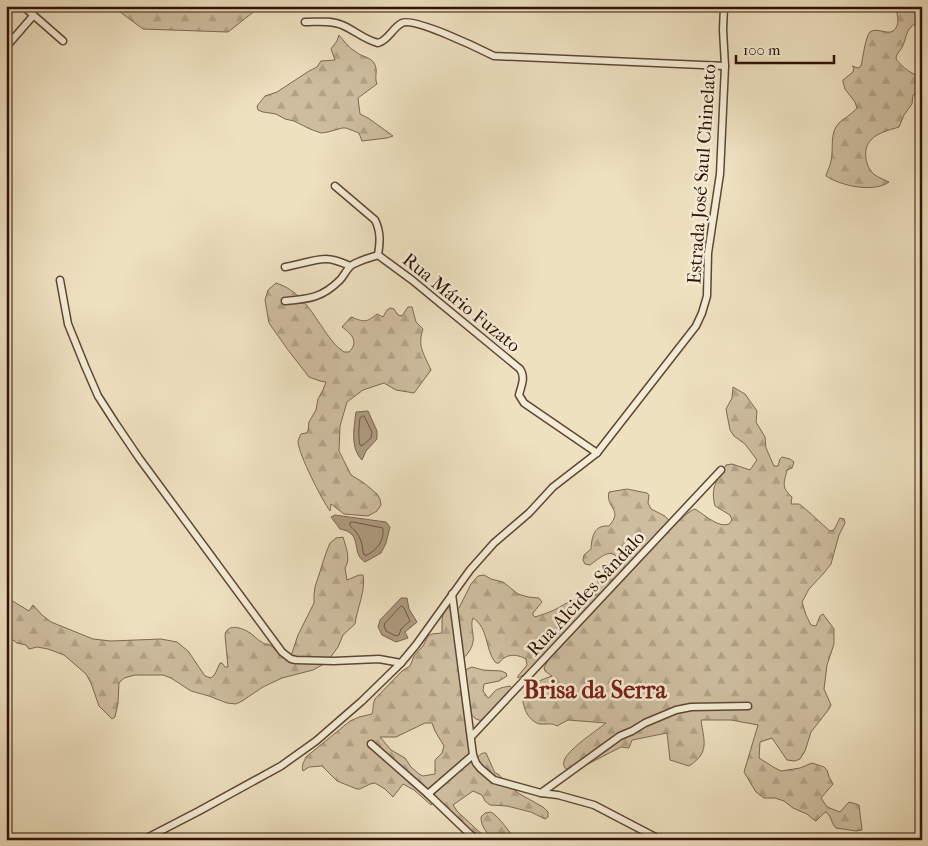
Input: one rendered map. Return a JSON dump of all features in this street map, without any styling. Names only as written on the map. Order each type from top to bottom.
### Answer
[{"type":"street","points":[[23,6],[63,41]]},
{"type":"street","name":"Estrada José Saul Chinelato","points":[[143,840],[281,766],[316,741],[362,701],[401,663],[470,570],[494,543],[529,512],[553,487],[597,454],[696,326],[707,296],[708,253],[720,174],[725,66],[724,6]]},
{"type":"street","points":[[6,47],[33,16]]},
{"type":"street","points":[[305,22],[336,23],[378,43],[386,40],[400,24],[413,23],[464,41],[494,56],[725,66]]},
{"type":"street","name":"Rua Mário Fuzato","points":[[335,186],[375,220],[380,233],[378,255],[412,280],[520,368],[523,380],[519,395],[524,403],[597,454]]},
{"type":"street","points":[[285,301],[317,297],[337,283],[350,266],[378,255]]},
{"type":"street","points":[[285,267],[326,259],[350,266]]},
{"type":"street","points":[[60,280],[68,324],[98,396],[139,458],[282,652],[291,659],[296,660],[379,659],[401,663]]},
{"type":"street","name":"Rua Alcides Sândalo","points":[[471,737],[721,470]]},
{"type":"street","points":[[452,594],[471,737],[476,763],[480,768],[494,780],[594,805],[661,840]]},
{"type":"street","points":[[541,793],[620,736],[645,723],[676,710],[691,707],[748,706]]},
{"type":"street","points":[[371,744],[428,794],[476,840]]},
{"type":"street","points":[[428,794],[474,754]]},
{"type":"green space","points":[[112,6],[261,6],[228,32],[143,29]]},
{"type":"green space","points":[[893,6],[922,7],[922,22],[913,25],[909,29],[896,59],[908,70],[922,77],[922,92],[913,95],[912,104],[904,115],[899,127],[877,135],[866,148],[869,168],[877,176],[889,182],[866,188],[840,183],[826,176],[832,156],[834,131],[841,121],[857,108],[855,102],[845,89],[843,80],[853,72],[854,68],[852,66],[858,68],[861,66],[865,43],[870,32],[876,30],[891,32],[896,28],[898,18]]},
{"type":"green space","points":[[339,35],[358,54],[372,60],[376,67],[377,84],[358,98],[360,114],[393,136],[362,141],[359,133],[346,128],[321,133],[276,114],[258,110],[257,106],[265,96],[277,92],[317,67],[321,61],[335,60],[331,49]]},
{"type":"green space","points":[[276,283],[286,287],[302,300],[334,343],[344,352],[349,352],[354,345],[353,338],[349,332],[342,327],[351,317],[365,321],[377,314],[383,317],[390,308],[402,316],[408,307],[412,307],[416,322],[423,329],[421,345],[431,370],[414,393],[396,390],[384,383],[363,390],[347,402],[340,426],[339,451],[351,475],[364,483],[380,499],[381,505],[377,511],[368,516],[344,514],[331,504],[330,511],[302,457],[298,442],[301,434],[308,431],[309,422],[316,410],[318,399],[326,382],[309,377],[269,323],[265,300],[268,290]]},
{"type":"green space","points":[[733,387],[745,394],[757,411],[756,422],[765,437],[766,448],[774,466],[778,466],[782,457],[794,462],[792,468],[787,470],[784,482],[786,490],[792,497],[791,504],[801,505],[830,531],[834,530],[840,518],[844,519],[845,523],[839,535],[831,564],[809,589],[802,602],[811,625],[816,626],[820,616],[823,614],[834,629],[834,644],[827,665],[824,689],[831,705],[811,732],[805,751],[800,759],[795,761],[787,760],[772,738],[760,742],[759,758],[781,771],[800,768],[812,763],[824,767],[833,784],[821,798],[827,807],[840,812],[849,802],[859,805],[862,830],[836,828],[826,812],[816,821],[784,801],[775,798],[764,798],[756,792],[744,772],[758,725],[731,720],[701,720],[704,741],[703,751],[696,761],[689,766],[670,760],[667,733],[632,740],[629,748],[621,747],[588,764],[566,769],[564,761],[570,752],[606,723],[568,720],[557,726],[540,724],[533,721],[525,708],[524,694],[530,686],[552,676],[544,668],[553,650],[518,678],[527,665],[526,659],[512,655],[496,663],[482,628],[473,618],[472,646],[459,662],[462,675],[467,669],[472,667],[506,673],[507,676],[499,681],[484,684],[483,691],[488,698],[501,688],[510,686],[513,689],[487,720],[476,719],[466,708],[471,762],[474,764],[480,755],[486,753],[495,773],[518,793],[543,807],[548,812],[548,817],[545,819],[531,812],[507,806],[490,805],[482,795],[473,791],[453,805],[488,840],[482,840],[458,819],[434,802],[431,805],[414,790],[403,784],[393,797],[375,783],[357,789],[337,781],[322,766],[309,767],[303,771],[306,757],[350,721],[372,714],[375,699],[402,671],[410,666],[414,656],[423,646],[428,636],[442,633],[442,620],[446,599],[456,609],[459,608],[471,584],[478,576],[484,575],[503,582],[518,594],[539,598],[542,602],[533,613],[535,617],[552,611],[566,603],[589,599],[594,596],[598,589],[600,572],[619,560],[616,556],[609,554],[590,565],[585,564],[583,560],[584,555],[591,549],[592,540],[597,529],[609,526],[615,516],[615,512],[609,502],[609,492],[627,489],[647,493],[651,509],[665,516],[672,524],[695,509],[716,523],[729,524],[732,520],[730,515],[715,506],[713,494],[715,484],[726,465],[732,464],[750,470],[757,460],[745,444],[734,436],[730,430],[726,409],[732,398]],"holes":[[[425,723],[432,723],[444,746],[442,753],[435,760],[435,774],[423,776],[419,774],[405,758],[391,750],[380,737],[396,737]]]},
{"type":"green space","points":[[343,537],[348,557],[345,568],[347,580],[363,575],[364,581],[355,624],[343,635],[338,647],[324,664],[313,670],[282,678],[263,687],[236,704],[227,703],[191,691],[163,675],[135,675],[124,678],[119,683],[118,703],[115,717],[112,719],[99,706],[86,674],[64,655],[37,647],[29,649],[26,645],[17,643],[6,635],[6,597],[29,611],[33,605],[51,622],[93,639],[111,641],[161,639],[177,642],[188,651],[205,676],[211,678],[220,663],[228,667],[225,635],[228,629],[231,628],[247,631],[264,644],[270,645],[288,660],[314,603],[315,587],[330,543],[336,538]]},
{"type":"green space","points":[[491,812],[517,840],[494,840],[489,835],[483,827],[481,817],[485,813]]},
{"type":"water","points":[[368,411],[377,431],[377,439],[366,451],[362,460],[354,444],[354,425],[356,412]]},
{"type":"water","points":[[335,515],[386,522],[390,527],[381,553],[365,562],[358,554],[355,539],[352,535],[340,529],[331,517]]},
{"type":"water","points":[[401,598],[407,598],[409,609],[417,622],[405,632],[408,638],[396,642],[382,635],[378,627],[380,620]]},
{"type":"district","name":"Brisa da Serra","points":[[595,690]]}]
